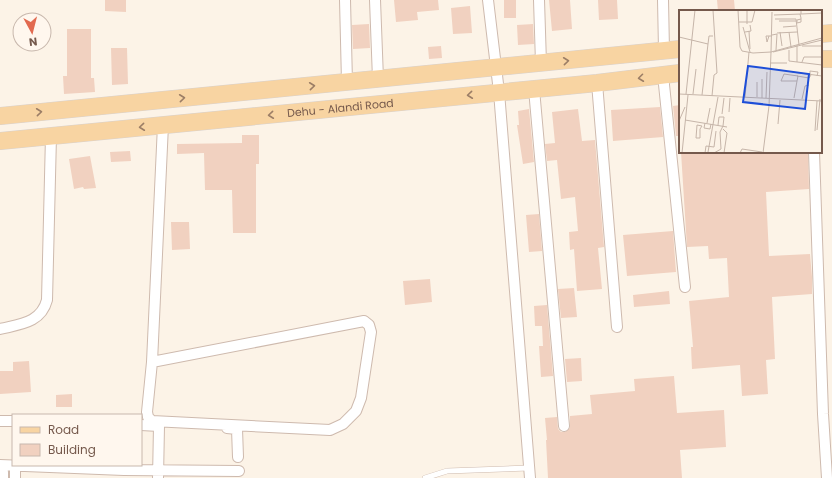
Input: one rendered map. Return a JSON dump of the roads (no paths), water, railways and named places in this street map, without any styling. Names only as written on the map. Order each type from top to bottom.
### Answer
[{"type":"main road","points":[[822,34],[832,33]]},
{"type":"main road","points":[[0,116],[672,50]]},
{"type":"main road","points":[[822,60],[832,59]]},
{"type":"main road","name":"Dehu - Alandi Road","points":[[0,141],[596,83],[679,73]]},
{"type":"street","points":[[345,0],[347,82]]},
{"type":"street","points":[[375,0],[378,79]]},
{"type":"street","points":[[538,0],[540,63]]},
{"type":"street","points":[[663,0],[672,50]]},
{"type":"street","points":[[488,1],[499,92],[530,473]]},
{"type":"street","points":[[663,75],[685,287]]},
{"type":"street","points":[[596,83],[617,327]]},
{"type":"street","points":[[534,89],[564,426]]},
{"type":"street","points":[[152,362],[364,321],[369,324],[371,332],[361,398],[356,410],[343,424],[330,430],[152,421],[148,417],[147,412],[152,362],[163,125]]},
{"type":"street","points":[[0,328],[26,322],[38,317],[45,309],[47,300],[51,136]]},
{"type":"street","points":[[814,153],[823,414],[827,478]]},
{"type":"street","points":[[0,421],[12,421]]},
{"type":"street","points":[[142,425],[236,428],[238,432],[238,457]]},
{"type":"street","points":[[158,474],[159,426]]},
{"type":"street","points":[[0,465],[12,465]]},
{"type":"street","points":[[15,466],[15,478]]},
{"type":"street","points":[[28,466],[128,474],[239,471]]},
{"type":"street","points":[[0,472],[3,472],[3,478]]},
{"type":"lane","points":[[425,478],[447,471],[530,473]]}]
